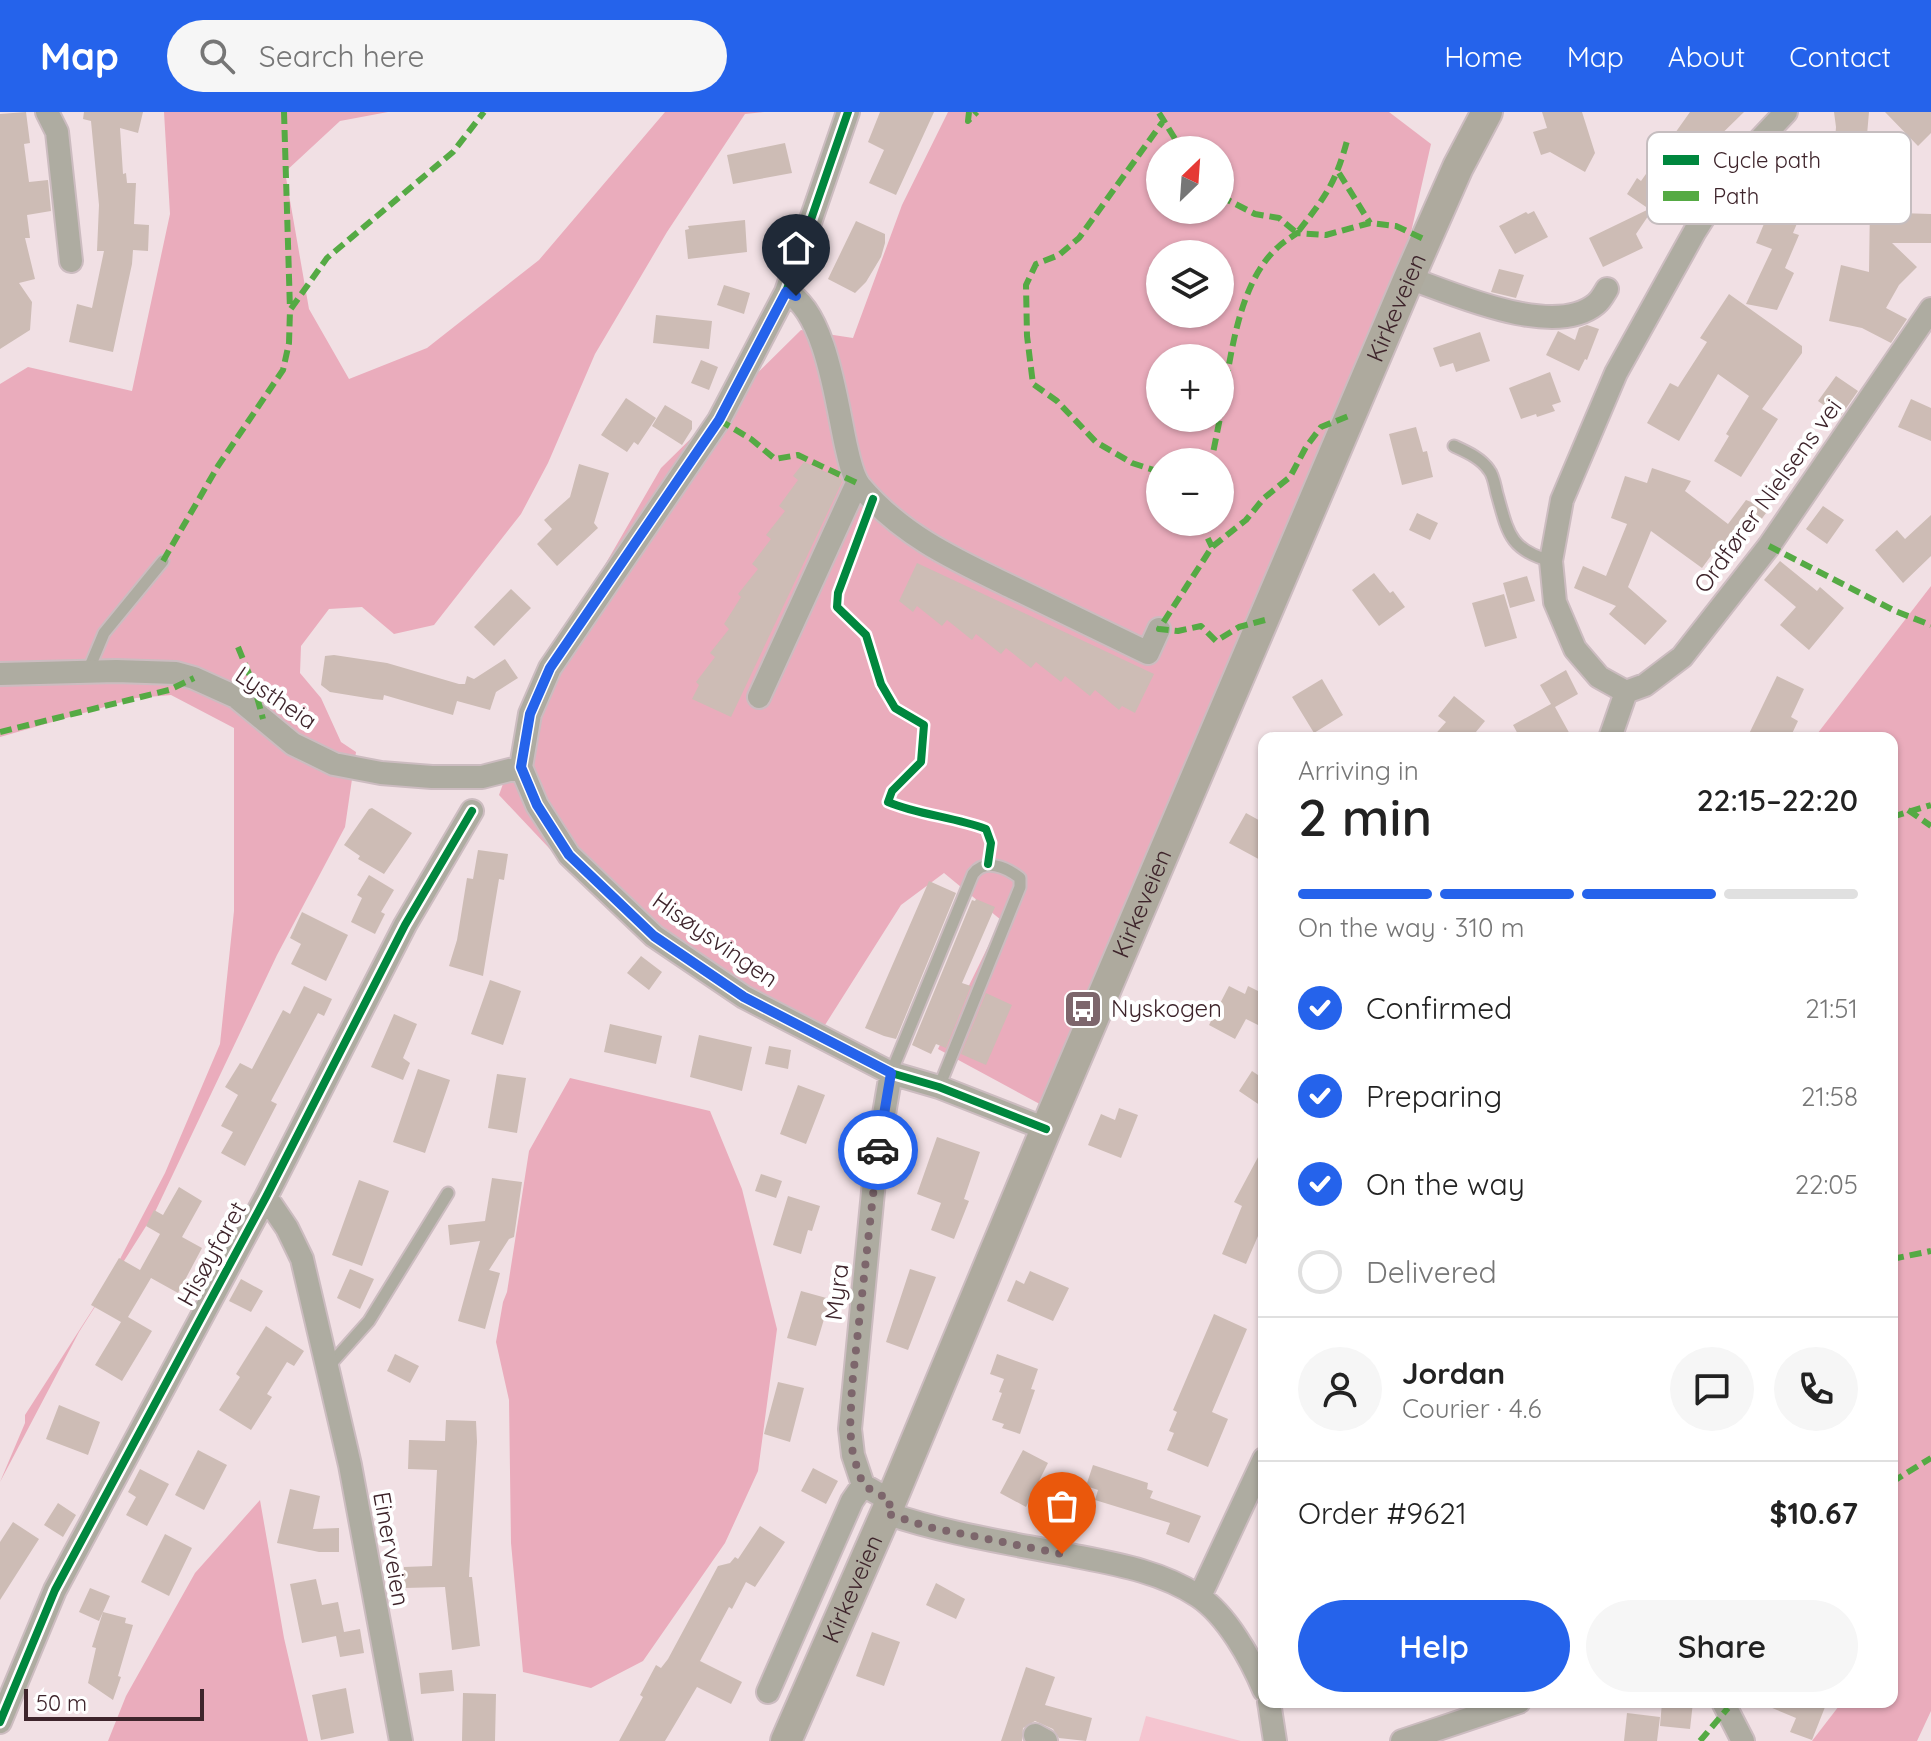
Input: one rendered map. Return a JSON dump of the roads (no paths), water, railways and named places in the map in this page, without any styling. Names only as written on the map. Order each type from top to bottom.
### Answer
[{"type":"main road","name":"Kirkeveien","points":[[786,1741],[1409,278],[1458,167],[1487,112]]},
{"type":"street","points":[[47,112],[57,132],[71,261]]},
{"type":"street","points":[[521,767],[530,714],[550,668],[719,420],[786,292],[848,112]]},
{"type":"street","points":[[1767,132],[1786,112]]},
{"type":"street","points":[[1612,732],[1626,692],[1599,677],[1575,649],[1555,602],[1551,561],[1562,500],[1616,373],[1699,224]]},
{"type":"street","points":[[1409,278],[1520,316],[1560,316],[1582,312],[1598,303],[1607,289]]},
{"type":"street","points":[[786,292],[796,296],[817,329],[829,362],[857,483],[885,513],[929,547],[1148,653],[1159,629]]},
{"type":"street","name":"Ordfører Nielsens vei","points":[[1626,692],[1645,685],[1682,657],[1769,546],[1931,309]]},
{"type":"street","points":[[759,697],[857,483]]},
{"type":"street","name":"Lystheia","points":[[0,674],[88,671],[176,673],[236,697],[293,744],[334,764],[381,773],[432,777],[482,777],[521,767]]},
{"type":"street","name":"Hisøysvingen","points":[[521,767],[537,805],[569,855],[654,936],[744,997],[891,1073],[939,1087],[1046,1129]]},
{"type":"street","name":"Hisøyfaret","points":[[0,1722],[55,1590],[266,1197],[405,925],[472,811]]},
{"type":"street","name":"Myra","points":[[863,1485],[853,1455],[850,1429],[852,1386],[876,1161],[891,1073]]},
{"type":"street","name":"Einerveien","points":[[266,1197],[287,1228],[302,1259],[350,1465],[401,1741]]},
{"type":"street","points":[[1200,1596],[1258,1472]]},
{"type":"street","points":[[768,1692],[852,1501],[863,1485],[888,1507],[928,1527],[1150,1572],[1200,1596],[1227,1625],[1252,1661],[1258,1676]]},
{"type":"street","points":[[1270,1708],[1275,1741]]},
{"type":"street","points":[[1402,1741],[1501,1708]]},
{"type":"street","points":[[1726,1708],[1743,1741]]},
{"type":"lane","points":[[1454,446],[1476,457],[1491,472],[1508,535],[1519,548],[1551,561]]},
{"type":"lane","points":[[88,671],[104,633],[163,561]]},
{"type":"lane","points":[[891,1073],[973,874],[979,866],[988,864],[1014,873],[1020,878],[1020,887],[939,1087]]},
{"type":"lane","points":[[328,1367],[369,1321],[448,1193]]},
{"type":"place","name":"Nyskogen","points":[[1083,1009]]}]
